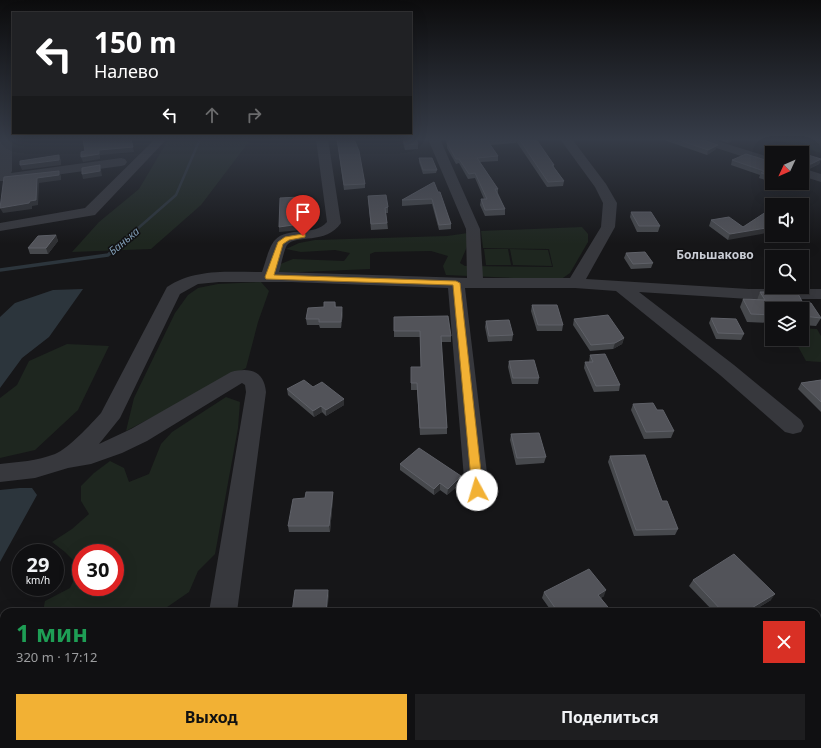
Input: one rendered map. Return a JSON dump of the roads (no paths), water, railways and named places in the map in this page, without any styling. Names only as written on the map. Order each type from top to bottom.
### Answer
[{"type":"street","points":[[0,177],[34,174]]},
{"type":"street","points":[[0,227],[90,212],[127,174]]},
{"type":"street","points":[[269,277],[280,243],[287,238],[318,233],[328,229],[334,223],[328,174]]},
{"type":"street","points":[[449,174],[473,229],[466,283],[477,490]]},
{"type":"street","points":[[575,283],[608,227],[610,203],[591,174]]},
{"type":"street","points":[[809,174],[821,178]]},
{"type":"street","points":[[64,460],[93,436],[109,418],[173,292],[186,282],[204,277],[269,277],[466,283],[575,283],[748,294],[821,294]]},
{"type":"street","points":[[622,286],[727,370],[793,426]]},
{"type":"street","points":[[0,473],[35,469],[64,460],[91,455],[120,444],[139,435],[238,377],[245,376],[254,382],[256,392],[224,608]]},
{"type":"waterway","name":"Банька","points":[[128,237],[176,195],[185,174]]},
{"type":"waterway","name":"Банька","points":[[0,270],[108,255],[129,236]]},
{"type":"district","name":"Большаково","points":[[715,255]]}]
